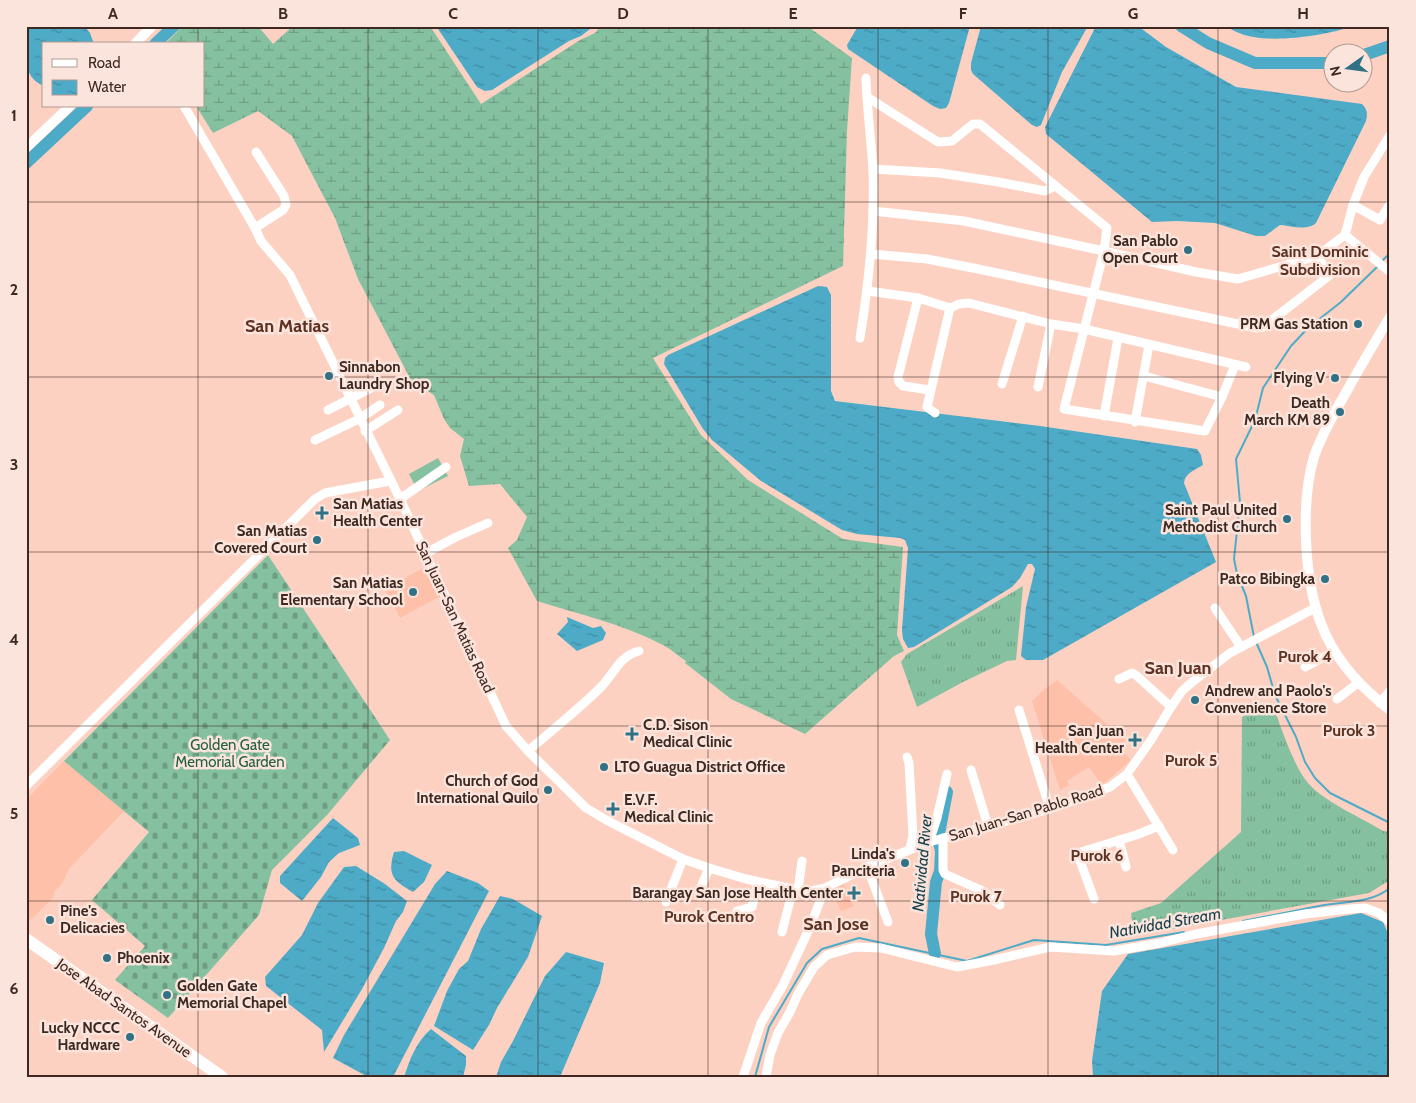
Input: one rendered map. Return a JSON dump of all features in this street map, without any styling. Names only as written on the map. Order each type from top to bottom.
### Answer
[{"type":"highway","name":"Jose Abad Santos Avenue","points":[[26,939],[222,1077]]},
{"type":"main road","points":[[145,41],[152,26]]},
{"type":"main road","points":[[26,148],[68,108]]},
{"type":"main road","points":[[1390,317],[1335,412],[1314,457],[1306,501],[1306,558],[1315,608],[1324,632],[1334,651],[1358,683],[1390,710]]},
{"type":"street","points":[[860,338],[868,291],[873,211],[873,169],[866,78]]},
{"type":"street","points":[[867,97],[938,142],[952,141],[973,124],[980,124],[1107,228],[1104,251],[1064,409],[1135,422],[1204,431],[1222,397],[1234,365]]},
{"type":"street","name":"San Juan-San Matias Road","points":[[185,108],[261,241],[290,275],[400,499],[506,726],[528,751],[586,808],[650,843],[684,859],[758,882],[796,890],[811,891],[825,888]]},
{"type":"street","points":[[873,211],[964,222],[1196,272],[1238,279],[1316,256],[1345,235],[1353,205],[1364,177],[1390,135]]},
{"type":"street","points":[[255,228],[283,210],[286,205],[284,196],[256,152]]},
{"type":"street","points":[[873,169],[940,173],[1045,191],[1055,186]]},
{"type":"street","points":[[1353,205],[1380,220],[1390,204]]},
{"type":"street","points":[[1345,235],[1388,271]]},
{"type":"street","points":[[871,254],[927,259],[1257,328],[1263,327],[1330,276],[1316,256]]},
{"type":"street","points":[[868,291],[918,298],[950,308],[959,304],[969,303],[1051,324],[1084,329],[1246,367]]},
{"type":"street","points":[[918,298],[898,377],[899,382],[904,386],[930,390]]},
{"type":"street","points":[[935,413],[927,407],[950,308]]},
{"type":"street","points":[[1002,384],[1023,316]]},
{"type":"street","points":[[1038,387],[1051,324]]},
{"type":"street","points":[[1104,416],[1118,338]]},
{"type":"street","points":[[1135,422],[1149,345]]},
{"type":"street","points":[[1144,376],[1222,397]]},
{"type":"street","points":[[328,410],[379,384]]},
{"type":"street","points":[[315,440],[380,405]]},
{"type":"street","points":[[365,431],[398,410]]},
{"type":"street","points":[[400,499],[446,467]]},
{"type":"street","points":[[26,786],[315,499],[326,494],[390,481]]},
{"type":"street","points":[[426,554],[456,537],[488,523]]},
{"type":"street","points":[[1215,608],[1245,645]]},
{"type":"street","name":"San Juan-San Pablo Road","points":[[825,888],[867,867],[910,849],[936,840],[1050,809],[1110,787],[1127,774],[1151,740],[1170,707],[1182,691],[1191,683],[1220,660],[1264,634],[1315,608]]},
{"type":"street","points":[[528,751],[602,686],[624,658],[639,651]]},
{"type":"street","points":[[1305,667],[1334,651]]},
{"type":"street","points":[[1119,679],[1132,674],[1136,675],[1170,707]]},
{"type":"street","points":[[1337,699],[1358,683]]},
{"type":"street","points":[[1380,702],[1390,691]]},
{"type":"street","points":[[1019,710],[1050,809]]},
{"type":"street","points":[[907,757],[909,763],[913,835],[910,849]]},
{"type":"street","points":[[971,770],[988,826]]},
{"type":"street","points":[[947,774],[937,818],[936,840],[943,870],[945,874],[983,891],[1000,905]]},
{"type":"street","points":[[1127,774],[1173,850]]},
{"type":"street","points":[[1094,899],[1080,862],[1079,854],[1159,826]]},
{"type":"street","points":[[1119,840],[1126,867]]},
{"type":"street","points":[[666,902],[684,859]]},
{"type":"street","points":[[782,932],[796,890],[802,861]]},
{"type":"street","points":[[867,867],[888,922]]},
{"type":"street","points":[[699,892],[709,868]]},
{"type":"street","points":[[736,911],[752,907],[758,882]]},
{"type":"street","points":[[743,1077],[759,1028],[783,985],[810,927],[825,888]]},
{"type":"street","points":[[766,1077],[770,1055],[778,1034],[814,967],[827,954],[854,946],[881,948],[957,967],[1050,947],[1114,951],[1305,914],[1350,909],[1365,908],[1379,913],[1390,922]]},
{"type":"shaded area","name":"San Matias Elementary School","points":[[425,567],[441,596],[400,618],[385,589]]},
{"type":"shaded area","points":[[1057,680],[1125,740],[1119,748],[1131,760],[1102,785],[1089,767],[1067,781],[1069,785],[1060,790],[1032,701]]},
{"type":"shaded area","points":[[64,761],[124,811],[69,869],[62,884],[54,892],[53,898],[27,923],[26,800]]},
{"type":"shaded area","points":[[844,883],[854,906],[841,911],[831,889]]},
{"type":"green space","points":[[183,26],[258,26],[273,44],[293,26],[430,26],[481,104],[580,40],[595,33],[601,26],[807,26],[852,58],[847,131],[843,266],[653,358],[701,435],[748,480],[843,539],[903,547],[897,635],[904,651],[894,656],[805,734],[731,699],[685,663],[686,661],[661,644],[616,625],[537,601],[508,548],[517,540],[527,517],[500,484],[469,486],[460,456],[464,439],[450,428],[434,395],[411,380],[358,279],[335,218],[292,136],[258,111],[213,133],[197,108],[205,108],[205,42],[167,42]]},
{"type":"green space","points":[[438,458],[448,476],[418,491],[409,474]]},
{"type":"green space","name":"Golden Gate Memorial Garden","points":[[268,555],[390,740],[328,814],[272,870],[259,915],[168,1018],[115,980],[145,946],[92,900],[149,832],[64,761]]},
{"type":"green space","points":[[1023,586],[1016,660],[1007,661],[917,707],[901,662],[907,654]]},
{"type":"green space","points":[[1271,702],[1297,766],[1308,783],[1333,803],[1383,831],[1390,832],[1390,880],[1369,893],[1134,936],[1131,913],[1161,903],[1241,832],[1242,717]]},
{"type":"water","points":[[26,26],[84,26],[90,33],[93,42],[42,42],[42,85],[31,76],[25,52]]},
{"type":"water","points":[[436,26],[594,26],[581,36],[569,41],[492,90],[485,91],[477,87]]},
{"type":"water","points":[[858,26],[970,26],[946,108],[940,109],[933,106],[848,49],[847,45]]},
{"type":"water","points":[[981,26],[1088,26],[1062,72],[1041,125],[1037,127],[1032,125],[973,74],[971,63]]},
{"type":"water","points":[[1096,26],[1138,26],[1166,47],[1236,87],[1362,104],[1367,111],[1366,121],[1316,223],[1308,227],[1280,225],[1265,236],[1256,236],[1215,223],[1152,222],[1046,134],[1045,127]]},
{"type":"water","points":[[1225,26],[1353,26],[1318,35],[1277,39],[1247,36]]},
{"type":"water","points":[[818,286],[827,287],[831,295],[831,391],[835,401],[1040,426],[1197,449],[1201,455],[1203,465],[1188,474],[1184,483],[1216,562],[1043,660],[1026,660],[1021,656],[1026,607],[1035,569],[1032,564],[1028,564],[1012,587],[914,647],[908,648],[903,639],[902,630],[908,548],[905,540],[857,534],[842,530],[761,481],[712,440],[703,429],[664,364],[665,358],[668,355]]},
{"type":"water","points":[[567,617],[593,628],[601,626],[606,633],[603,640],[577,651],[557,634],[568,622]]},
{"type":"water","points":[[333,818],[358,838],[360,845],[339,853],[329,862],[321,877],[302,901],[280,883],[280,876]]},
{"type":"water","points":[[404,851],[432,865],[424,882],[413,892],[396,881],[392,872],[391,866],[394,852]]},
{"type":"water","points":[[356,866],[385,884],[407,901],[362,989],[324,1052],[322,1030],[266,986],[265,977],[302,935],[318,903],[344,867]]},
{"type":"water","points":[[447,871],[478,883],[489,891],[393,1077],[368,1077],[333,1058],[344,1035],[435,884]]},
{"type":"water","points":[[500,896],[513,899],[542,916],[528,957],[473,1050],[434,1026],[447,991],[459,969],[468,961],[481,929]]},
{"type":"water","points":[[1361,913],[1383,922],[1390,938],[1387,975],[1390,1008],[1390,1077],[1093,1077],[1092,1061],[1102,991],[1128,954]]},
{"type":"water","points":[[566,952],[604,963],[600,983],[560,1077],[496,1077],[501,1062],[545,976]]},
{"type":"water","points":[[431,1029],[466,1056],[463,1077],[404,1077],[417,1045]]},
{"type":"waterway","points":[[157,42],[174,26]]},
{"type":"waterway","points":[[1181,26],[1208,43],[1255,63],[1324,63]]},
{"type":"waterway","points":[[1374,52],[1390,46]]},
{"type":"waterway","points":[[26,163],[85,108]]},
{"type":"waterway","points":[[1381,262],[1390,253]]},
{"type":"waterway","points":[[1254,637],[1246,596],[1237,574],[1234,559],[1240,502],[1236,459],[1255,420],[1263,388],[1291,346],[1308,328],[1341,302],[1378,266]]},
{"type":"waterway","points":[[1256,642],[1267,667],[1275,695],[1296,737],[1305,762],[1315,778],[1330,793],[1390,823]]},
{"type":"waterway","name":"Natividad River","points":[[935,954],[931,934],[936,882],[940,871],[941,851],[938,839],[947,792]]},
{"type":"waterway","name":"Natividad Stream","points":[[1243,921],[1374,897],[1390,888]]},
{"type":"waterway","name":"Natividad Stream","points":[[755,1077],[769,1027],[807,963],[822,949],[859,938],[967,961],[1034,940],[1106,945],[1184,932]]},
{"type":"place","name":"San Pablo Open Court","points":[[1188,250]]},
{"type":"place","name":"PRM Gas Station","points":[[1358,324]]},
{"type":"place","name":"Sinnabon Laundry Shop","points":[[329,376]]},
{"type":"place","name":"Flying V","points":[[1335,378]]},
{"type":"place","name":"Death March KM 89","points":[[1340,412]]},
{"type":"place","name":"San Matias Health Center","points":[[322,513]]},
{"type":"place","name":"Saint Paul United Methodist Church","points":[[1287,519]]},
{"type":"place","name":"San Matias Covered Court","points":[[317,540]]},
{"type":"place","name":"Patco Bibingka","points":[[1325,579]]},
{"type":"place","name":"San Matias Elementary School","points":[[413,592]]},
{"type":"place","name":"Andrew and Paolo's Convenience Store","points":[[1195,700]]},
{"type":"place","name":"C.D. Sison Medical Clinic","points":[[632,734]]},
{"type":"place","name":"San Juan Health Center","points":[[1135,740]]},
{"type":"place","name":"LTO Guagua District Office","points":[[604,767]]},
{"type":"place","name":"Church of God International Quilo","points":[[548,790]]},
{"type":"place","name":"E.V.F. Medical Clinic","points":[[613,809]]},
{"type":"place","name":"Linda's Panciteria","points":[[905,863]]},
{"type":"place","name":"Barangay San Jose Health Center","points":[[854,893]]},
{"type":"place","name":"Pine's Delicacies","points":[[50,920]]},
{"type":"place","name":"Phoenix","points":[[107,958]]},
{"type":"place","name":"Golden Gate Memorial Chapel","points":[[167,995]]},
{"type":"place","name":"Lucky NCCC Hardware","points":[[130,1037]]},
{"type":"district","name":"Saint Dominic Subdivision","points":[[1320,260]]},
{"type":"district","name":"San Matias","points":[[287,326]]},
{"type":"district","name":"Purok 4","points":[[1305,656]]},
{"type":"district","name":"San Juan","points":[[1178,668]]},
{"type":"district","name":"Purok 3","points":[[1349,730]]},
{"type":"district","name":"Purok 5","points":[[1191,760]]},
{"type":"district","name":"Purok 6","points":[[1097,855]]},
{"type":"district","name":"Purok 7","points":[[976,896]]},
{"type":"district","name":"Purok Centro","points":[[709,916]]},
{"type":"district","name":"San Jose","points":[[836,924]]}]
